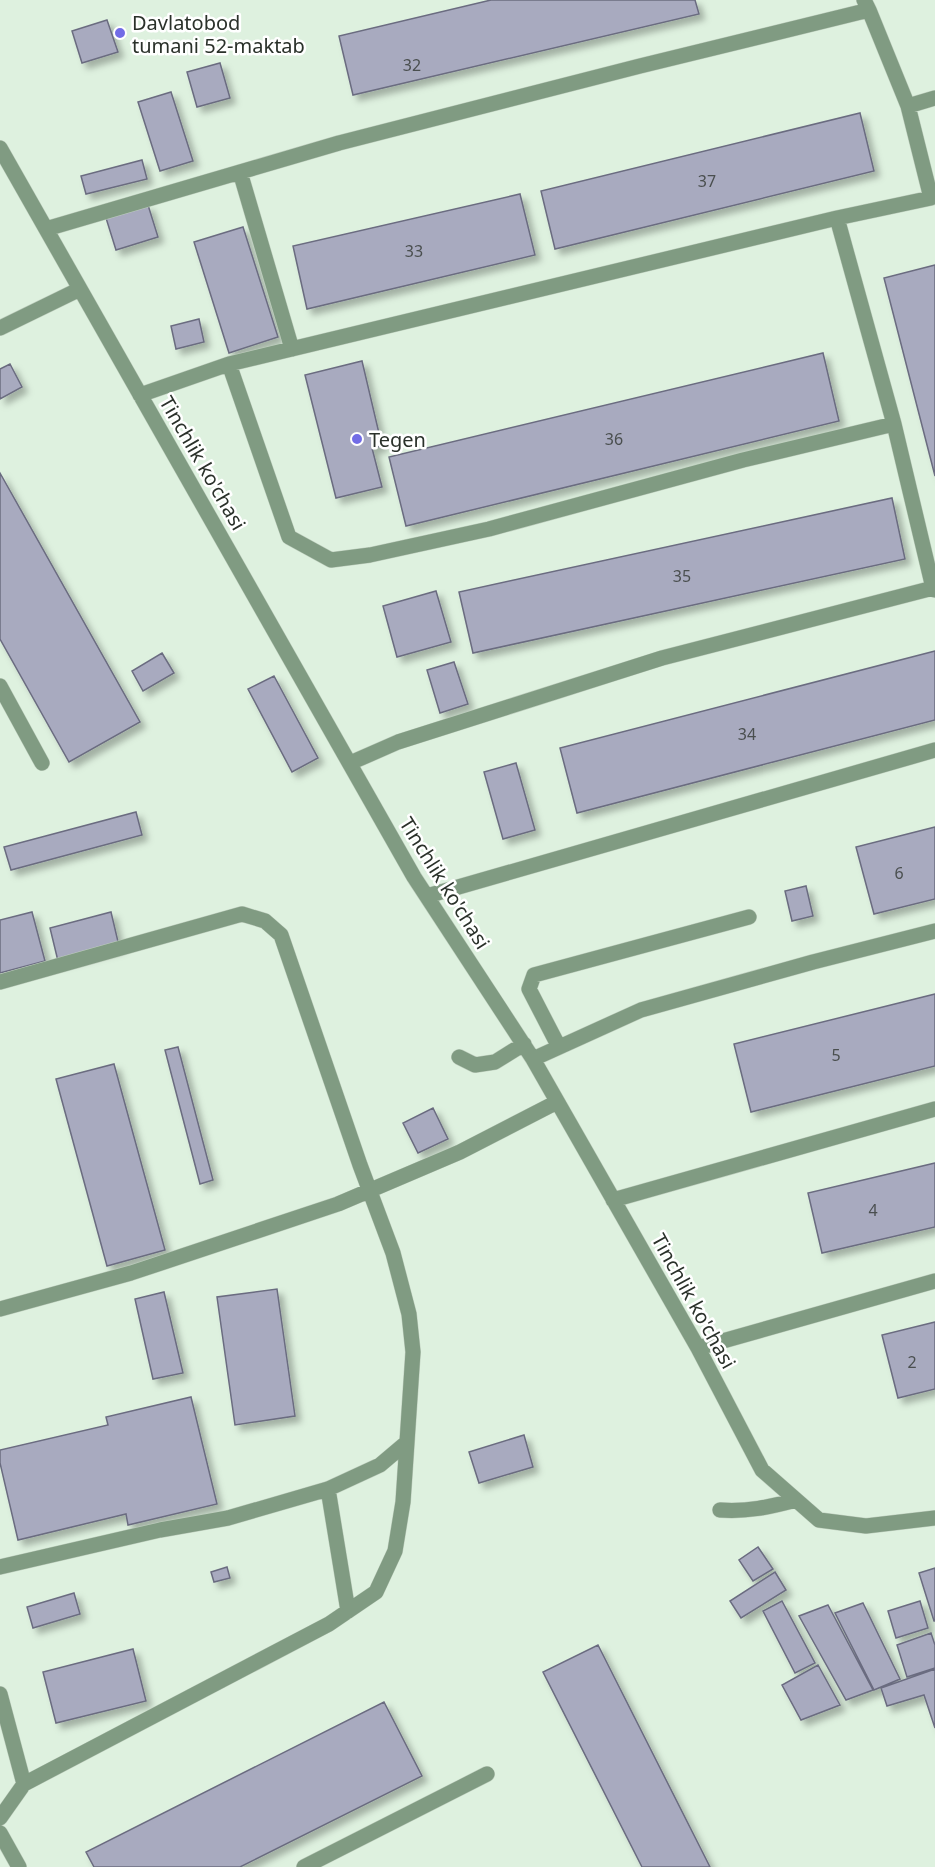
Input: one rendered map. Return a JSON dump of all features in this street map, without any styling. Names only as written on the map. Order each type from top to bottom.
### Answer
[{"type":"street","points":[[46,229],[409,125],[867,5],[908,106],[931,198],[837,218],[229,364],[140,395]]},
{"type":"street","points":[[908,106],[935,98]]},
{"type":"street","name":"Tinchlik ko'chasi","points":[[0,148],[427,896],[533,1059],[698,1348],[762,1470],[819,1520],[866,1526],[935,1518]]},
{"type":"street","points":[[240,172],[292,349]]},
{"type":"street","points":[[350,763],[398,742],[662,658],[934,589],[894,424],[837,218]]},
{"type":"street","points":[[0,328],[80,289]]},
{"type":"street","points":[[229,364],[289,537],[331,560],[370,555],[489,529],[743,460],[894,424]]},
{"type":"street","points":[[0,686],[42,763]]},
{"type":"street","points":[[427,896],[935,750]]},
{"type":"street","points":[[0,982],[242,914],[265,921],[281,935],[356,1154],[393,1253],[409,1314],[413,1352],[403,1502],[395,1551],[375,1592],[329,1624],[24,1784],[0,1818]]},
{"type":"street","points":[[559,1047],[529,989],[534,975],[749,917]]},
{"type":"street","points":[[533,1059],[640,1010],[935,931]]},
{"type":"street","points":[[459,1056],[475,1065],[495,1062],[524,1044]]},
{"type":"street","points":[[0,1309],[131,1273],[338,1204],[460,1152],[557,1102]]},
{"type":"street","points":[[613,1200],[935,1109]]},
{"type":"street","points":[[698,1348],[935,1281]]},
{"type":"street","points":[[0,1567],[160,1530],[228,1518],[328,1489],[380,1465],[406,1443]]},
{"type":"street","points":[[328,1489],[348,1611]]},
{"type":"street","points":[[720,1510],[740,1512],[796,1500]]},
{"type":"street","points":[[0,1694],[24,1784]]},
{"type":"street","points":[[304,1867],[487,1774]]},
{"type":"street","points":[[0,1833],[19,1867]]},
{"type":"building","points":[[491,0],[695,0],[699,14],[353,95],[339,36]]},
{"type":"building","points":[[107,20],[118,52],[82,63],[72,31]]},
{"type":"building","points":[[220,63],[230,98],[197,107],[187,72]]},
{"type":"building","points":[[171,92],[193,161],[160,171],[138,102]]},
{"type":"building","points":[[860,113],[874,171],[555,249],[541,191]]},
{"type":"building","points":[[142,160],[147,179],[86,194],[81,176]]},
{"type":"building","points":[[520,194],[535,255],[307,309],[293,246]]},
{"type":"building","points":[[148,205],[158,237],[116,250],[106,218]]},
{"type":"building","points":[[243,227],[278,337],[229,353],[194,242]]},
{"type":"building","points":[[935,265],[935,476],[884,278]]},
{"type":"building","points":[[199,319],[204,342],[176,349],[171,326]]},
{"type":"building","points":[[823,353],[839,421],[406,526],[389,457]]},
{"type":"building","points":[[362,361],[382,446],[372,448],[382,487],[336,498],[305,375]]},
{"type":"building","points":[[10,364],[22,387],[0,399],[0,369]]},
{"type":"building","points":[[0,473],[140,722],[69,762],[0,639]]},
{"type":"building","points":[[892,498],[905,559],[473,653],[459,592]]},
{"type":"building","points":[[436,591],[451,642],[397,657],[383,606]]},
{"type":"building","points":[[935,651],[935,720],[577,813],[560,748]]},
{"type":"building","points":[[162,653],[174,673],[143,691],[132,671]]},
{"type":"building","points":[[454,662],[468,704],[440,713],[427,670]]},
{"type":"building","points":[[274,676],[318,758],[292,772],[248,689]]},
{"type":"building","points":[[516,763],[535,830],[503,839],[484,772]]},
{"type":"building","points":[[136,812],[142,835],[11,870],[4,847]]},
{"type":"building","points":[[935,827],[935,899],[874,914],[856,847]]},
{"type":"building","points":[[806,886],[813,916],[792,921],[785,891]]},
{"type":"building","points":[[32,912],[45,961],[0,973],[0,920]]},
{"type":"building","points":[[111,912],[119,946],[58,961],[50,928]]},
{"type":"building","points":[[935,994],[935,1066],[751,1112],[734,1044]]},
{"type":"building","points":[[178,1047],[213,1180],[200,1184],[165,1050]]},
{"type":"building","points":[[114,1064],[165,1250],[107,1266],[56,1079]]},
{"type":"building","points":[[433,1108],[448,1139],[418,1153],[403,1123]]},
{"type":"building","points":[[935,1163],[935,1227],[822,1253],[808,1193]]},
{"type":"building","points":[[277,1289],[295,1416],[235,1425],[217,1297]]},
{"type":"building","points":[[164,1292],[183,1373],[153,1379],[135,1299]]},
{"type":"building","points":[[935,1322],[935,1389],[898,1398],[882,1335]]},
{"type":"building","points":[[191,1397],[217,1504],[128,1525],[126,1514],[18,1540],[0,1463],[0,1450],[108,1425],[106,1417]]},
{"type":"building","points":[[524,1435],[533,1467],[479,1483],[469,1452]]},
{"type":"building","points":[[758,1547],[773,1569],[753,1581],[739,1560]]},
{"type":"building","points":[[227,1567],[230,1578],[214,1582],[211,1572]]},
{"type":"building","points":[[935,1568],[935,1621],[934,1621],[919,1573]]},
{"type":"building","points":[[775,1572],[786,1590],[741,1618],[730,1601]]},
{"type":"building","points":[[74,1593],[80,1614],[33,1628],[27,1607]]},
{"type":"building","points":[[782,1601],[815,1663],[795,1673],[763,1611]]},
{"type":"building","points":[[920,1601],[928,1628],[896,1638],[888,1611]]},
{"type":"building","points":[[863,1603],[900,1679],[874,1690],[835,1613]]},
{"type":"building","points":[[828,1605],[873,1690],[846,1700],[799,1616]]},
{"type":"building","points":[[931,1633],[935,1645],[935,1668],[907,1677],[897,1645]]},
{"type":"building","points":[[598,1645],[710,1867],[642,1867],[543,1672]]},
{"type":"building","points":[[133,1649],[146,1701],[56,1723],[43,1672]]},
{"type":"building","points":[[818,1665],[840,1705],[801,1720],[782,1685]]},
{"type":"building","points":[[935,1669],[935,1728],[924,1695],[887,1706],[881,1688]]},
{"type":"building","points":[[384,1702],[422,1776],[240,1867],[94,1867],[86,1852]]},
{"type":"place","name":"Davlatobod tumani 52-maktab","points":[[120,33]]},
{"type":"place","name":"Tegen","points":[[357,439]]}]
